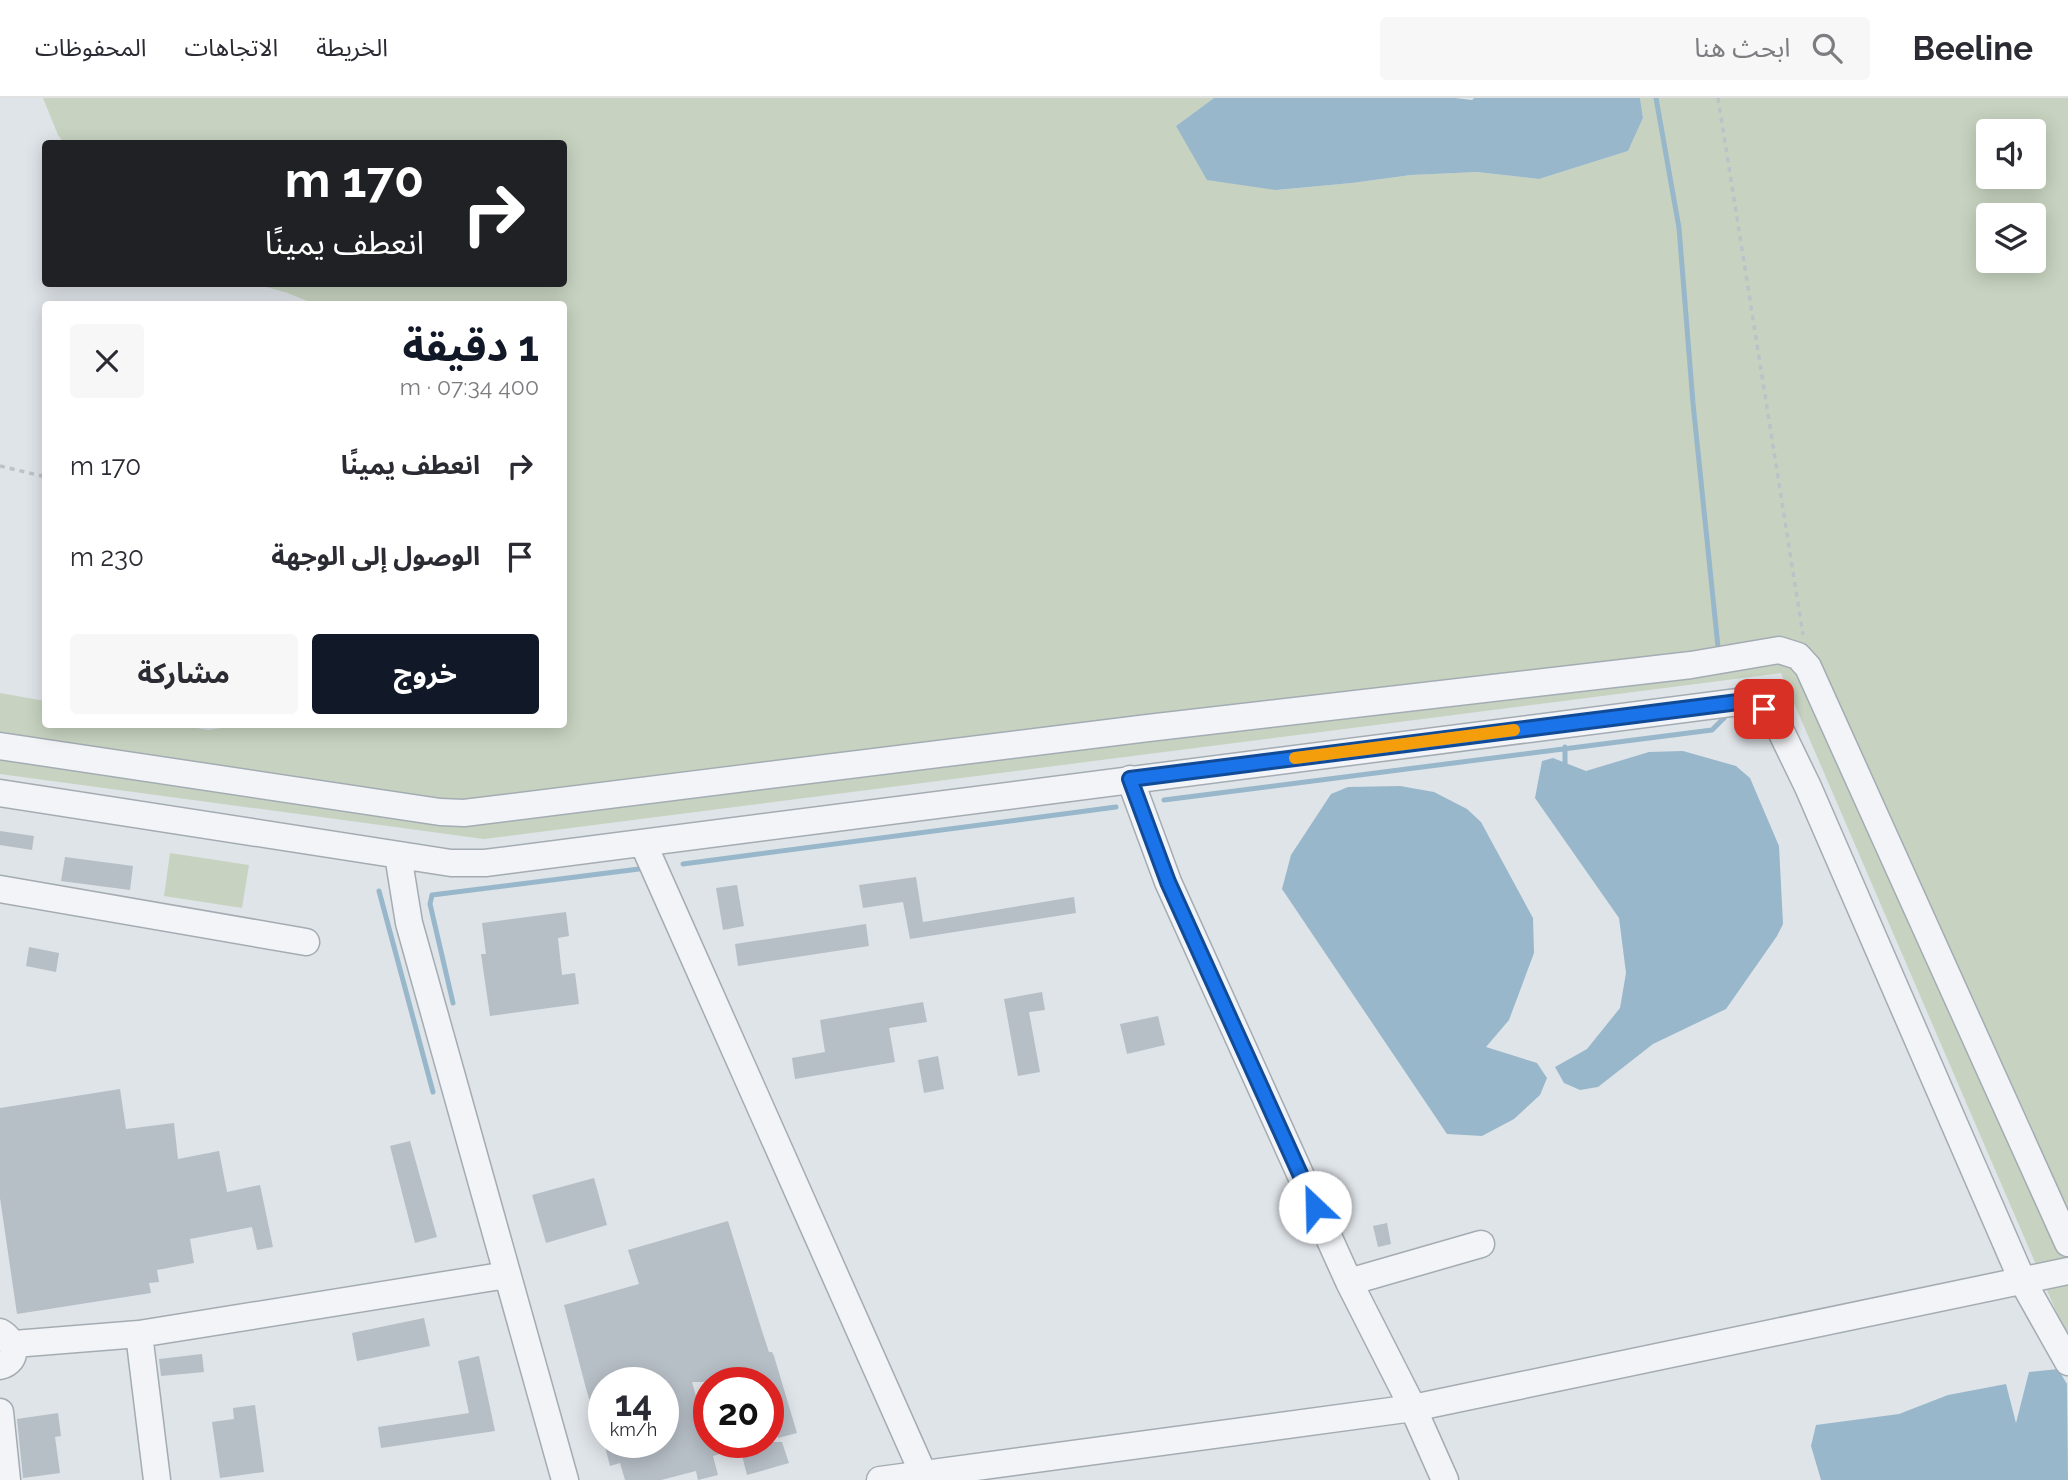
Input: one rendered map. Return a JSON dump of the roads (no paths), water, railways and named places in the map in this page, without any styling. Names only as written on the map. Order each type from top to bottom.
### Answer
[{"type":"lane","points":[[0,746],[426,810],[464,813],[1148,728],[1691,665],[1779,650],[1798,656],[1808,667],[2068,1243]]},
{"type":"lane","points":[[0,793],[451,863],[485,863],[1746,701],[1764,709],[1777,723],[1808,787],[2023,1282],[2068,1362]]},
{"type":"lane","points":[[1130,779],[1168,882],[1349,1282],[1413,1408],[1445,1480]]},
{"type":"lane","points":[[643,843],[924,1476]]},
{"type":"lane","points":[[398,855],[409,923],[565,1480]]},
{"type":"lane","points":[[0,889],[306,942]]},
{"type":"lane","points":[[1349,1282],[1481,1244]]},
{"type":"lane","points":[[880,1480],[1413,1408],[2068,1271]]},
{"type":"lane","points":[[5,1348],[139,1334],[507,1275]]},
{"type":"lane","points":[[139,1334],[157,1480]]},
{"type":"lane","points":[[0,1412],[7,1480]]},
{"type":"water","points":[[1214,98],[1640,98],[1643,118],[1628,151],[1539,179],[1477,172],[1411,175],[1276,190],[1207,180],[1176,126]]},
{"type":"water","points":[[1683,751],[1736,766],[1750,778],[1779,846],[1783,924],[1726,1009],[1653,1044],[1598,1087],[1580,1090],[1564,1083],[1555,1067],[1587,1049],[1620,1008],[1626,973],[1619,918],[1535,798],[1542,761],[1553,758],[1586,771],[1649,752]]},
{"type":"water","points":[[1400,786],[1434,792],[1467,809],[1481,822],[1533,918],[1534,953],[1509,1020],[1486,1047],[1537,1063],[1547,1078],[1540,1095],[1514,1119],[1482,1136],[1447,1134],[1282,889],[1291,855],[1331,794],[1348,787]]},
{"type":"water","points":[[2058,1369],[2067,1384],[2068,1480],[1821,1480],[1811,1446],[1816,1425],[1899,1414],[1948,1395],[2006,1384],[2016,1423],[2029,1372]]},
{"type":"waterway","points":[[1656,98],[1679,228],[1693,403],[1718,647]]},
{"type":"waterway","points":[[1164,800],[1712,730],[1724,718]]},
{"type":"waterway","points":[[1565,747],[1565,763]]},
{"type":"waterway","points":[[683,864],[1116,807]]},
{"type":"waterway","points":[[453,1003],[430,904],[432,895],[639,869]]},
{"type":"waterway","points":[[379,891],[433,1092]]}]
